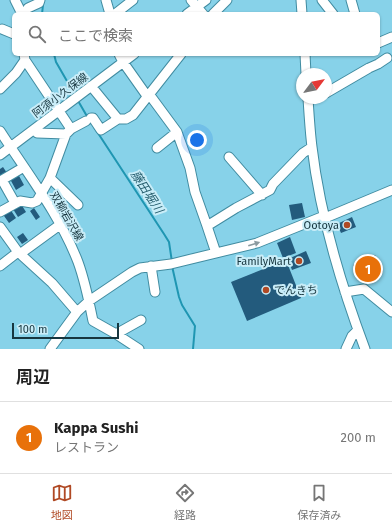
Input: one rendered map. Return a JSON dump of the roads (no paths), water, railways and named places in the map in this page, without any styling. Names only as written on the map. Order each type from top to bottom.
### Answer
[{"type":"street","points":[[15,0],[25,11],[39,3],[40,0]]},
{"type":"street","points":[[106,0],[109,12]]},
{"type":"street","points":[[117,12],[133,0]]},
{"type":"street","points":[[197,7],[206,0]]},
{"type":"street","points":[[215,12],[226,0]]},
{"type":"street","points":[[301,0],[302,12]]},
{"type":"street","points":[[322,0],[331,12]]},
{"type":"street","points":[[351,0],[354,12]]},
{"type":"street","points":[[2,29],[12,33]]},
{"type":"street","points":[[380,42],[392,36]]},
{"type":"street","points":[[380,54],[390,59]]},
{"type":"street","points":[[37,132],[68,131],[93,118],[101,130],[118,119],[126,119],[133,115],[179,56]]},
{"type":"street","points":[[305,56],[306,68]]},
{"type":"street","points":[[0,212],[20,201],[35,203],[39,199],[50,178],[68,131],[58,111],[25,57],[16,73],[1,86]]},
{"type":"street","points":[[121,58],[178,132],[190,168],[195,192],[216,253]]},
{"type":"street","name":"阿須小久保線","points":[[0,155],[91,86],[121,58]]},
{"type":"street","points":[[332,89],[368,68],[390,59]]},
{"type":"street","points":[[91,86],[118,119]]},
{"type":"street","points":[[308,104],[312,147],[328,232],[345,292],[365,349]]},
{"type":"street","name":"双柳岩沢線","points":[[0,131],[61,224],[78,262],[89,300],[93,321],[116,334]]},
{"type":"street","points":[[157,148],[178,132]]},
{"type":"street","points":[[207,226],[236,208],[270,190],[273,184],[303,153],[312,147]]},
{"type":"street","points":[[229,158],[262,195]]},
{"type":"street","points":[[15,203],[2,180],[24,167]]},
{"type":"street","points":[[50,178],[78,205]]},
{"type":"street","points":[[50,349],[77,312],[89,300],[140,268],[174,264],[257,243],[392,190]]},
{"type":"street","points":[[0,266],[61,224]]},
{"type":"street","points":[[0,227],[19,253],[52,283],[77,312]]},
{"type":"street","points":[[319,234],[328,232]]},
{"type":"street","points":[[151,266],[155,292]]},
{"type":"street","points":[[345,292],[364,289],[392,312]]},
{"type":"street","points":[[134,348],[116,334],[141,320]]},
{"type":"street","points":[[346,349],[352,336],[358,330]]},
{"type":"waterway","name":"藤田堀川","points":[[42,12],[43,5]]},
{"type":"waterway","name":"藤田堀川","points":[[54,56],[56,62],[75,95]]},
{"type":"waterway","name":"藤田堀川","points":[[77,99],[88,118]]},
{"type":"waterway","name":"藤田堀川","points":[[94,127],[169,242],[172,262]]},
{"type":"waterway","name":"藤田堀川","points":[[172,266],[182,305],[195,326],[193,349]]},
{"type":"place","name":"Ootoya","points":[[347,225]]},
{"type":"place","name":"FamilyMart","points":[[299,261]]},
{"type":"place","name":"Kappa Sushi","points":[[368,269]]},
{"type":"place","name":"でんきち","points":[[266,290]]}]
